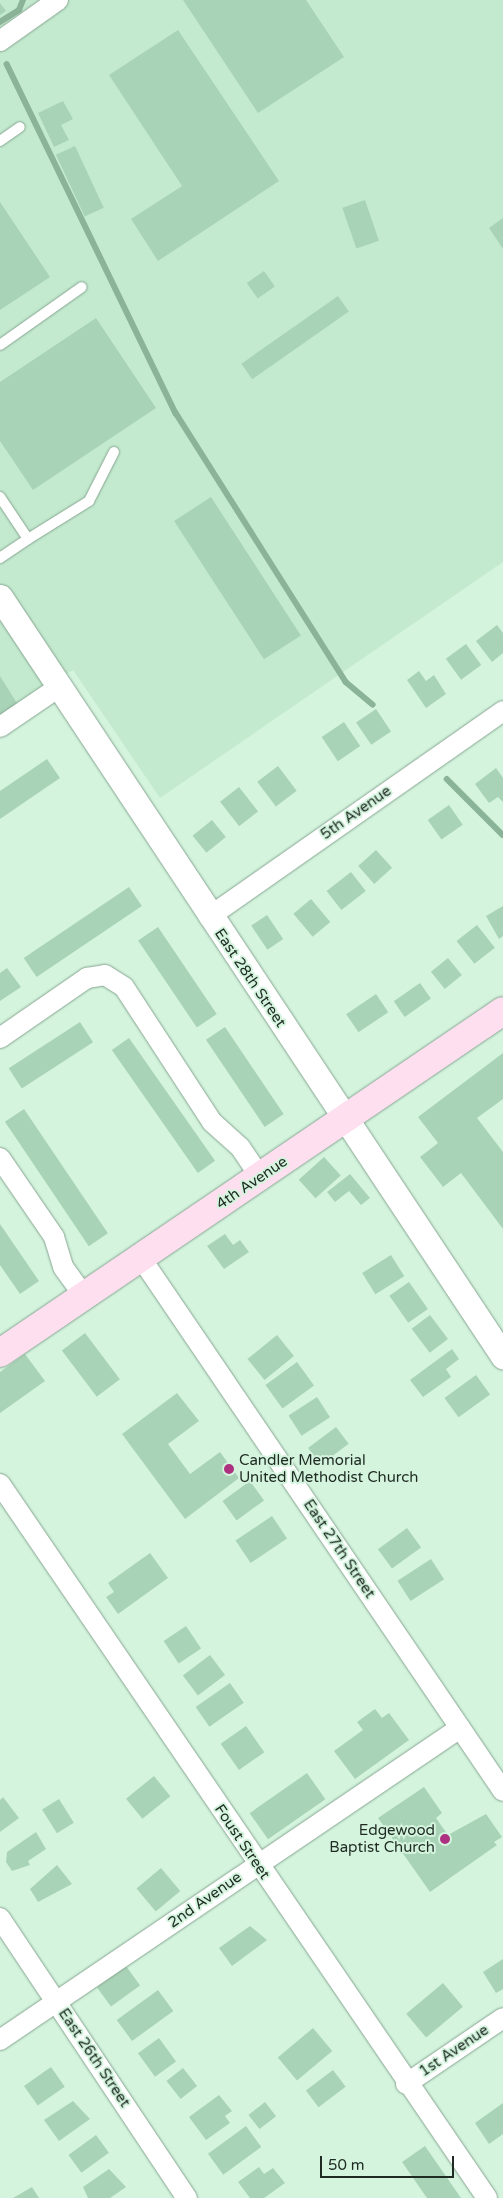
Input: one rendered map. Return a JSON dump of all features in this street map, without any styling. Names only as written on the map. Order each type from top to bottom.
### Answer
[{"type":"main road","name":"4th Avenue","points":[[0,1353],[503,1011]]},
{"type":"street","points":[[0,40],[54,1]]},
{"type":"street","name":"East 28th Street","points":[[0,597],[209,917],[501,1349]]},
{"type":"street","points":[[0,727],[59,687]]},
{"type":"street","name":"5th Avenue","points":[[209,917],[503,711]]},
{"type":"street","points":[[0,1038],[87,978],[105,975],[124,987],[212,1122],[240,1147],[260,1177]]},
{"type":"street","points":[[0,1158],[54,1237],[63,1267],[84,1296]]},
{"type":"street","name":"East 27th Street","points":[[142,1258],[503,1791]]},
{"type":"street","name":"Foust Street","points":[[0,1484],[406,2084],[487,2198]]},
{"type":"street","name":"2nd Avenue","points":[[0,2040],[460,1728]]},
{"type":"street","name":"East 26th Street","points":[[0,1918],[187,2198]]},
{"type":"street","name":"1st Avenue","points":[[406,2084],[503,2018]]},
{"type":"lane","points":[[0,141],[20,127]]},
{"type":"lane","points":[[0,345],[82,287]]},
{"type":"lane","points":[[0,558],[89,501],[114,452]]},
{"type":"lane","points":[[0,497],[28,539]]},
{"type":"shaded area","points":[[0,0],[503,0],[503,562],[160,798],[73,670],[0,719]]},
{"type":"building","points":[[183,0],[306,0],[344,57],[258,113]]},
{"type":"building","points":[[0,3],[6,11],[0,15]]},
{"type":"building","points":[[178,30],[279,181],[158,261],[131,219],[182,186],[109,75]]},
{"type":"building","points":[[63,101],[73,119],[61,125],[69,140],[54,147],[38,113]]},
{"type":"building","points":[[75,146],[104,208],[85,217],[56,155]]},
{"type":"building","points":[[365,200],[379,241],[356,248],[342,208]]},
{"type":"building","points":[[0,202],[50,277],[0,310]]},
{"type":"building","points":[[503,218],[503,249],[489,228]]},
{"type":"building","points":[[264,271],[275,287],[258,299],[247,283]]},
{"type":"building","points":[[338,296],[349,312],[252,379],[241,364]]},
{"type":"building","points":[[96,318],[156,408],[33,490],[0,441],[0,382]]},
{"type":"building","points":[[211,497],[301,635],[264,659],[174,521]]},
{"type":"building","points":[[497,625],[503,633],[503,653],[492,662],[476,641]]},
{"type":"building","points":[[466,644],[481,665],[461,680],[446,659]]},
{"type":"building","points":[[419,671],[426,681],[434,675],[446,694],[426,708],[407,680]]},
{"type":"building","points":[[0,676],[20,708],[0,721]]},
{"type":"building","points":[[376,709],[391,731],[371,745],[356,722]]},
{"type":"building","points":[[344,722],[360,746],[338,761],[322,737]]},
{"type":"building","points":[[47,759],[60,778],[0,819],[0,791]]},
{"type":"building","points":[[278,766],[297,791],[276,806],[257,782]]},
{"type":"building","points":[[496,768],[503,778],[503,802],[498,797],[489,803],[475,784]]},
{"type":"building","points":[[239,787],[258,811],[239,826],[220,802]]},
{"type":"building","points":[[449,805],[463,825],[441,840],[428,820]]},
{"type":"building","points":[[212,820],[226,837],[206,853],[193,836]]},
{"type":"building","points":[[376,850],[392,868],[374,884],[358,866]]},
{"type":"building","points":[[351,872],[366,891],[341,910],[327,891]]},
{"type":"building","points":[[129,887],[142,906],[37,977],[24,958]]},
{"type":"building","points":[[311,899],[330,922],[313,937],[293,914]]},
{"type":"building","points":[[503,906],[503,936],[499,939],[486,916]]},
{"type":"building","points":[[267,915],[283,939],[267,950],[251,926]]},
{"type":"building","points":[[477,925],[495,948],[474,964],[457,941]]},
{"type":"building","points":[[158,927],[217,1014],[197,1027],[138,940]]},
{"type":"building","points":[[448,958],[462,975],[445,989],[431,972]]},
{"type":"building","points":[[7,968],[21,987],[0,1001],[0,973]]},
{"type":"building","points":[[420,983],[431,999],[405,1017],[394,1001]]},
{"type":"building","points":[[376,994],[388,1012],[358,1032],[346,1014]]},
{"type":"building","points":[[80,1022],[93,1042],[22,1088],[9,1068]]},
{"type":"building","points":[[225,1027],[284,1114],[265,1127],[206,1040]]},
{"type":"building","points":[[129,1038],[215,1161],[198,1173],[112,1050]]},
{"type":"building","points":[[503,1053],[503,1099],[477,1118],[503,1152],[503,1229],[461,1173],[443,1187],[420,1157],[438,1143],[418,1117]]},
{"type":"building","points":[[24,1109],[108,1233],[89,1246],[5,1122]]},
{"type":"building","points":[[324,1157],[341,1176],[315,1198],[299,1180]]},
{"type":"building","points":[[350,1174],[370,1198],[361,1205],[349,1191],[335,1202],[327,1192]]},
{"type":"building","points":[[0,1224],[39,1281],[20,1294],[0,1265]]},
{"type":"building","points":[[225,1234],[233,1245],[240,1240],[249,1252],[224,1269],[207,1246]]},
{"type":"building","points":[[391,1255],[404,1276],[375,1294],[362,1273]]},
{"type":"building","points":[[409,1282],[428,1309],[408,1323],[389,1296]]},
{"type":"building","points":[[430,1315],[448,1339],[430,1353],[412,1329]]},
{"type":"building","points":[[85,1333],[120,1379],[97,1397],[62,1350]]},
{"type":"building","points":[[277,1335],[294,1356],[264,1380],[247,1359]]},
{"type":"building","points":[[452,1349],[459,1359],[446,1369],[451,1377],[423,1397],[410,1380]]},
{"type":"building","points":[[25,1354],[45,1381],[0,1413],[0,1372]]},
{"type":"building","points":[[297,1362],[314,1385],[282,1408],[265,1385]]},
{"type":"building","points":[[476,1375],[490,1394],[459,1417],[444,1398]]},
{"type":"building","points":[[177,1393],[199,1421],[168,1444],[190,1474],[220,1452],[239,1478],[185,1519],[122,1434]]},
{"type":"building","points":[[317,1397],[330,1417],[302,1436],[288,1416]]},
{"type":"building","points":[[336,1427],[349,1444],[321,1465],[308,1448]]},
{"type":"building","points":[[250,1481],[264,1500],[237,1520],[222,1501]]},
{"type":"building","points":[[272,1516],[287,1538],[251,1563],[236,1541]]},
{"type":"building","points":[[407,1528],[421,1547],[392,1569],[378,1549]]},
{"type":"building","points":[[150,1553],[168,1578],[118,1614],[106,1597],[114,1592],[108,1583]]},
{"type":"building","points":[[431,1559],[444,1579],[411,1601],[397,1581]]},
{"type":"building","points":[[186,1626],[201,1648],[179,1663],[164,1641]]},
{"type":"building","points":[[210,1655],[225,1675],[198,1695],[183,1675]]},
{"type":"building","points":[[230,1683],[244,1703],[209,1727],[196,1707]]},
{"type":"building","points":[[375,1709],[382,1718],[389,1713],[409,1740],[355,1779],[334,1751],[363,1730],[357,1722]]},
{"type":"building","points":[[246,1726],[264,1752],[239,1770],[221,1744]]},
{"type":"building","points":[[307,1773],[325,1799],[268,1839],[250,1813]]},
{"type":"building","points":[[154,1776],[170,1796],[142,1819],[126,1799]]},
{"type":"building","name":"Edgewood Baptist Church","points":[[424,1787],[442,1813],[436,1818],[448,1835],[486,1814],[502,1837],[494,1842],[497,1845],[430,1892],[378,1818]]},
{"type":"building","points":[[3,1797],[19,1818],[0,1832],[0,1800]]},
{"type":"building","points":[[59,1799],[74,1823],[57,1833],[42,1810]]},
{"type":"building","points":[[36,1832],[46,1849],[28,1861],[30,1865],[12,1871],[6,1862],[7,1852]]},
{"type":"building","points":[[57,1865],[72,1884],[38,1902],[30,1889]]},
{"type":"building","points":[[161,1868],[180,1891],[156,1912],[136,1889]]},
{"type":"building","points":[[250,1926],[267,1940],[232,1966],[219,1948]]},
{"type":"building","points":[[503,1959],[503,1989],[496,1993],[483,1972]]},
{"type":"building","points":[[126,1966],[140,1985],[111,2007],[97,1987]]},
{"type":"building","points":[[443,1983],[463,2007],[426,2038],[406,2014]]},
{"type":"building","points":[[158,1990],[173,2011],[132,2041],[117,2020]]},
{"type":"building","points":[[313,2028],[332,2051],[297,2081],[278,2058]]},
{"type":"building","points":[[159,2038],[176,2061],[155,2077],[138,2053]]},
{"type":"building","points":[[51,2067],[65,2087],[38,2106],[24,2086]]},
{"type":"building","points":[[183,2068],[197,2086],[181,2099],[166,2081]]},
{"type":"building","points":[[333,2070],[346,2087],[318,2107],[306,2090]]},
{"type":"building","points":[[219,2095],[232,2111],[225,2116],[230,2123],[206,2140],[189,2117]]},
{"type":"building","points":[[73,2101],[90,2119],[59,2141],[44,2120]]},
{"type":"building","points":[[265,2102],[276,2116],[260,2129],[248,2115]]},
{"type":"building","points":[[503,2103],[503,2134],[489,2144],[475,2123]]},
{"type":"building","points":[[246,2126],[261,2147],[223,2175],[208,2154]]},
{"type":"building","points":[[96,2135],[109,2153],[81,2173],[68,2155]]},
{"type":"building","points":[[425,2146],[461,2198],[427,2198],[402,2162]]},
{"type":"building","points":[[259,2167],[264,2174],[273,2168],[285,2183],[264,2198],[250,2198],[238,2182]]},
{"type":"building","points":[[109,2169],[126,2187],[110,2198],[88,2198],[83,2187]]},
{"type":"building","points":[[32,2187],[39,2198],[13,2198]]},
{"type":"waterway","points":[[0,22],[19,10],[23,0]]},
{"type":"waterway","points":[[7,64],[176,413],[346,682],[373,705]]},
{"type":"waterway","points":[[447,779],[503,835]]},
{"type":"place","name":"Candler Memorial United Methodist Church","points":[[229,1469]]},
{"type":"place","name":"Edgewood Baptist Church","points":[[445,1839]]}]
